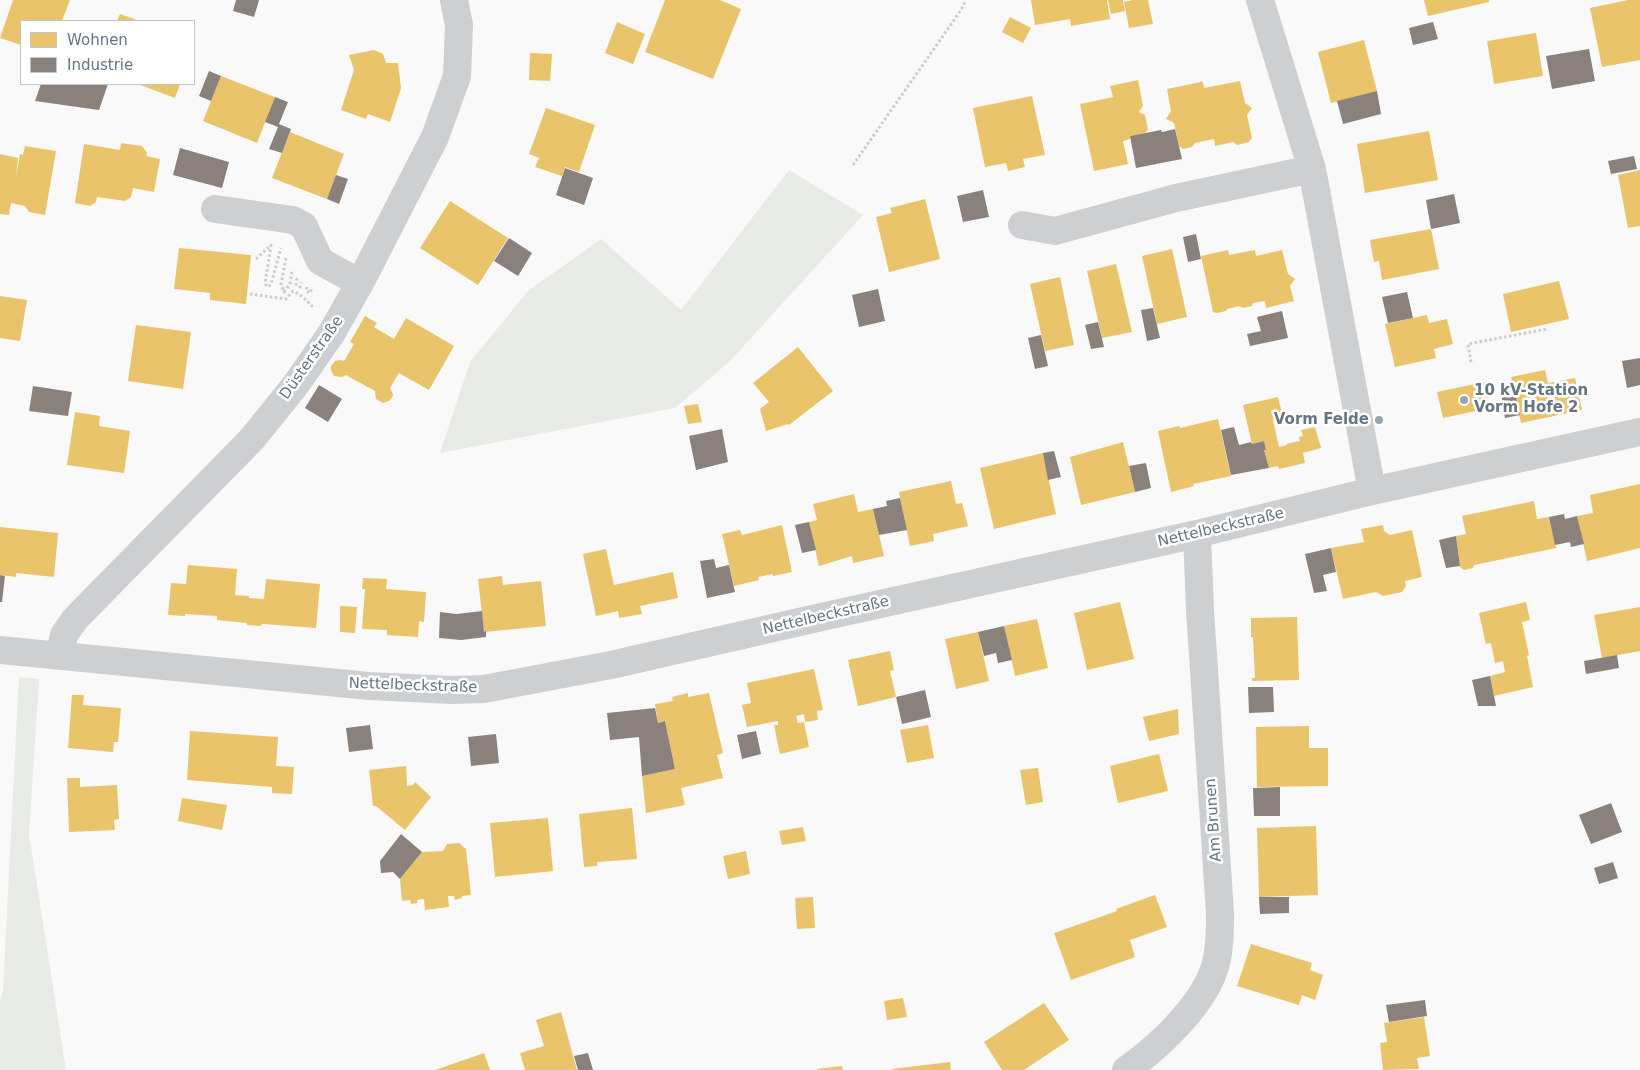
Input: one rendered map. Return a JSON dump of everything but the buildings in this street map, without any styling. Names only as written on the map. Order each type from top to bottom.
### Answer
[{"type":"street","name":"Düsterstraße","points":[[59,656],[64,635],[76,619],[252,439],[297,383],[331,334],[360,283],[435,137],[457,76],[459,26],[454,0]]},
{"type":"street","points":[[1260,0],[1312,169],[1372,491]]},
{"type":"street","points":[[1022,225],[1055,231],[1176,198],[1312,169]]},
{"type":"street","points":[[215,209],[293,220],[304,226],[320,261],[360,283]]},
{"type":"street","name":"Nettelbeckstraße","points":[[0,650],[369,686],[452,690],[484,689],[611,665],[1197,534],[1372,491],[1640,432]]},
{"type":"street","name":"Am Brunen","points":[[1126,1070],[1142,1059],[1186,1016],[1203,991],[1216,964],[1220,940],[1220,913],[1200,610],[1197,534]]},
{"type":"path","points":[[854,165],[966,0]]},
{"type":"path","points":[[250,294],[286,299],[293,291],[303,297],[316,312]]},
{"type":"path","points":[[1470,362],[1468,344],[1547,329]]},
{"type":"shaded area","points":[[789,170],[863,215],[730,361],[675,408],[440,453],[470,362],[528,291],[601,239],[681,310]]},
{"type":"shaded area","points":[[19,677],[39,679],[29,834],[66,1070],[0,1070],[0,1001],[3,990]]},
{"type":"place","name":"10 kV-Station Vorm Hofe 2","points":[[1464,400]]},
{"type":"place","name":"Vorm Felde","points":[[1379,420]]}]
